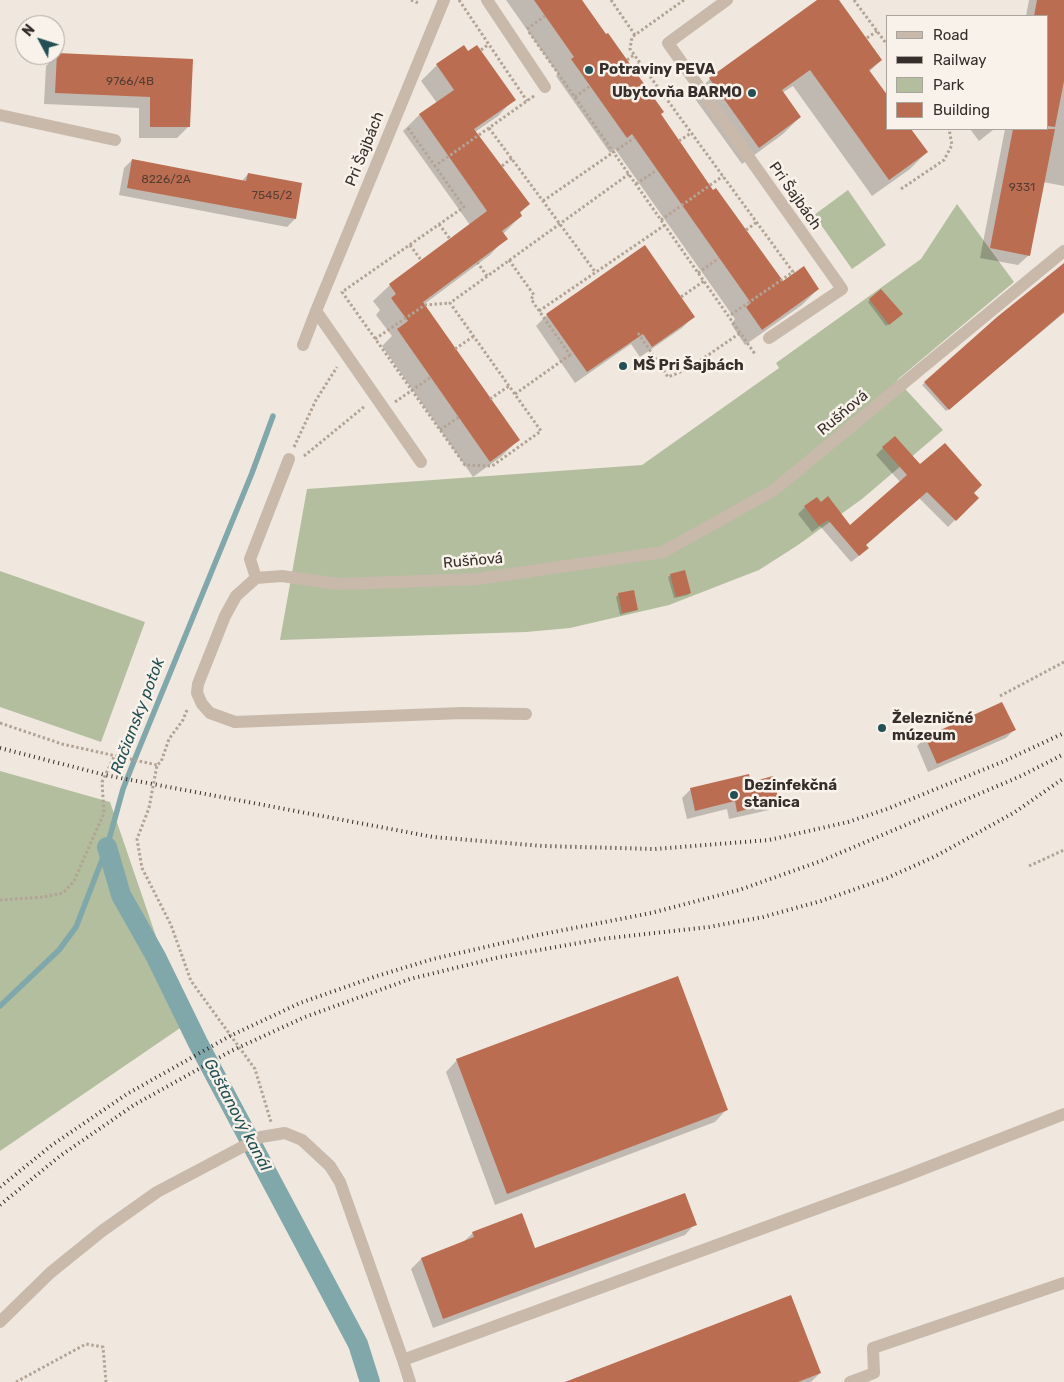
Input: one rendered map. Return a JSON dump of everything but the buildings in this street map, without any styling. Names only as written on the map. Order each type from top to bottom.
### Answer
[{"type":"street","name":"Pri Šajbách","points":[[302,345],[444,0]]},
{"type":"street","points":[[486,0],[545,87]]},
{"type":"street","name":"Pri Šajbách","points":[[727,0],[668,42],[842,289],[769,338]]},
{"type":"street","points":[[0,115],[115,140]]},
{"type":"street","name":"Rušňová","points":[[256,578],[282,576],[338,584],[476,579],[663,552],[774,490],[1064,251]]},
{"type":"street","points":[[316,311],[421,462]]},
{"type":"street","points":[[289,459],[250,559],[256,578],[236,596],[225,616],[200,679],[197,693],[202,704],[210,713],[235,722],[462,713],[526,714]]},
{"type":"street","points":[[402,1360],[900,1178],[1064,1114]]},
{"type":"street","points":[[0,1322],[50,1273],[102,1231],[157,1192],[261,1136],[285,1133],[302,1140],[330,1166],[340,1182],[410,1382]]},
{"type":"street","points":[[850,1382],[874,1373],[874,1348],[1064,1283]]},
{"type":"path","points":[[411,0],[418,3]]},
{"type":"path","points":[[459,0],[527,101]]},
{"type":"path","points":[[611,0],[635,35]]},
{"type":"path","points":[[684,0],[632,37],[630,49],[793,272],[729,316]]},
{"type":"path","points":[[854,0],[886,43]]},
{"type":"path","points":[[527,29],[545,16]]},
{"type":"path","points":[[522,22],[756,354]]},
{"type":"path","points":[[867,38],[877,31]]},
{"type":"path","points":[[481,50],[489,44]]},
{"type":"path","points":[[628,60],[634,55]]},
{"type":"path","points":[[633,68],[640,63]]},
{"type":"path","points":[[435,166],[561,77]]},
{"type":"path","points":[[575,97],[590,86]]},
{"type":"path","points":[[489,128],[596,273]]},
{"type":"path","points":[[409,130],[464,207],[342,292],[465,466],[492,466],[541,430],[450,303]]},
{"type":"path","points":[[901,189],[944,160],[952,145],[949,130]]},
{"type":"path","points":[[680,141],[691,133]]},
{"type":"path","points":[[543,201],[634,138]]},
{"type":"path","points":[[502,166],[512,158]]},
{"type":"path","points":[[636,184],[657,170]]},
{"type":"path","points":[[375,339],[425,305],[450,303],[629,174]]},
{"type":"path","points":[[661,220],[723,176]]},
{"type":"path","points":[[746,230],[757,222]]},
{"type":"path","points":[[439,224],[450,239]]},
{"type":"path","points":[[539,311],[665,225]]},
{"type":"path","points":[[410,245],[421,260]]},
{"type":"path","points":[[698,273],[719,258]]},
{"type":"path","points":[[509,260],[534,294],[531,299],[539,311],[572,354],[515,394]]},
{"type":"path","points":[[477,262],[487,276]]},
{"type":"path","points":[[681,297],[704,281]]},
{"type":"path","points":[[638,333],[668,376],[688,369],[740,333]]},
{"type":"path","points":[[455,349],[474,336]]},
{"type":"path","points":[[289,459],[316,400],[345,353]]},
{"type":"path","points":[[385,409],[431,377]]},
{"type":"path","points":[[490,399],[509,386]]},
{"type":"path","points":[[289,459],[302,457],[376,397]]},
{"type":"path","points":[[440,430],[459,417]]},
{"type":"path","points":[[1000,696],[1064,662]]},
{"type":"path","points":[[157,765],[161,762],[170,739],[183,720],[190,698],[197,693]]},
{"type":"path","points":[[0,723],[62,744],[157,765]]},
{"type":"path","points":[[0,900],[44,897],[63,893],[74,881],[104,813],[102,782],[114,757]]},
{"type":"path","points":[[157,765],[158,768],[149,808],[137,839],[142,868],[171,925],[191,981],[255,1069],[274,1134]]},
{"type":"path","points":[[1030,866],[1064,850]]},
{"type":"path","points":[[16,1382],[86,1344],[103,1347],[106,1382]]},
{"type":"green space","points":[[848,190],[886,245],[852,269],[814,215]]},
{"type":"green space","points":[[957,204],[1014,282],[897,380],[943,430],[862,499],[798,545],[759,570],[669,605],[570,628],[526,632],[280,640],[307,489],[642,465],[779,368],[776,363],[921,259]]},
{"type":"green space","points":[[0,571],[145,622],[101,742],[0,707]]},
{"type":"green space","points":[[0,771],[110,802],[186,1024],[0,1151]]},
{"type":"waterway","name":"Račiansky potok","points":[[0,1006],[59,950],[76,927],[107,847],[123,789],[252,473],[273,416]]},
{"type":"waterway","name":"Gaštanový kanál","points":[[107,847],[121,895],[156,957],[198,1043],[358,1344],[370,1382]]},
{"type":"railway","points":[[0,748],[105,775],[433,837],[543,846],[655,849],[769,840],[848,822],[887,809],[1002,762],[1064,733]]},
{"type":"railway","points":[[0,1187],[52,1145],[127,1094],[230,1036],[300,1003],[433,959],[538,935],[651,913],[739,890],[821,861],[1021,776],[1064,754]]},
{"type":"railway","points":[[0,1205],[60,1156],[134,1105],[231,1051],[305,1017],[410,979],[500,957],[601,939],[709,927],[763,917],[821,901],[887,878],[936,856],[1015,812],[1064,778]]},
{"type":"place","name":"Potraviny PEVA","points":[[589,70]]},
{"type":"place","name":"Ubytovňa BARMO","points":[[752,93]]},
{"type":"place","name":"MŠ Pri Šajbách","points":[[623,366]]},
{"type":"place","name":"Železničné múzeum","points":[[882,728]]},
{"type":"place","name":"Dezinfekčná stanica","points":[[734,795]]}]
